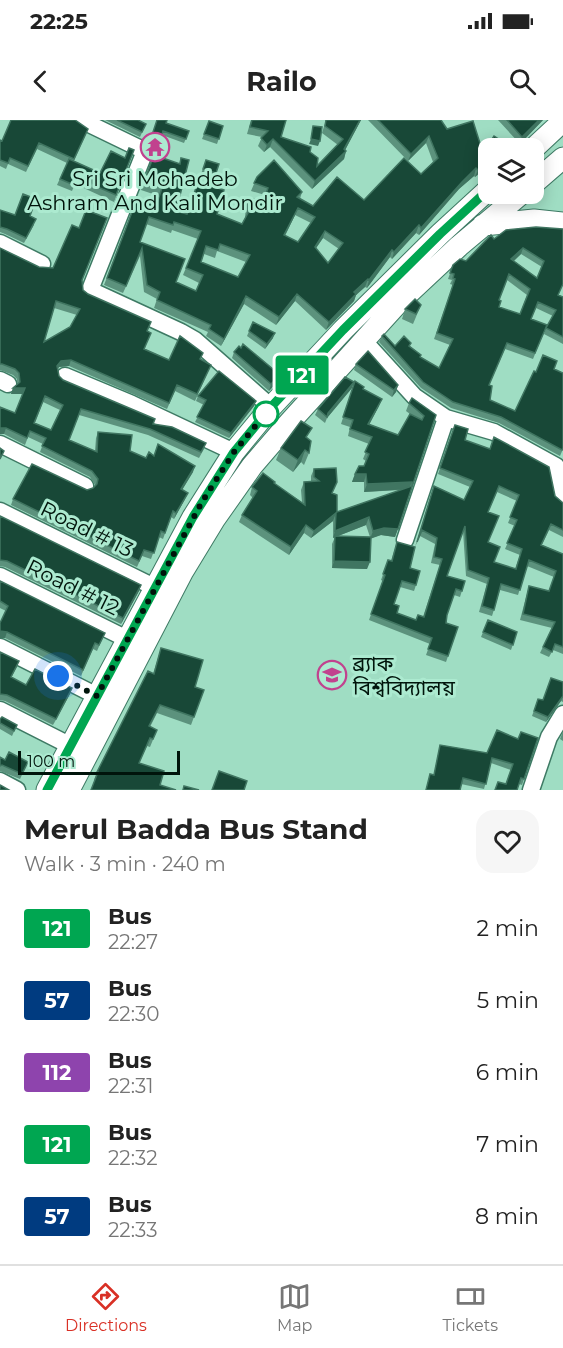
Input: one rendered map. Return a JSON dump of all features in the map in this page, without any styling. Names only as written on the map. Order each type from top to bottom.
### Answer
[{"type":"main road","points":[[544,139],[563,121]]},
{"type":"main road","points":[[544,174],[563,158]]},
{"type":"main road","points":[[46,790],[154,587],[193,517],[234,452],[271,407],[392,281],[478,199]]},
{"type":"main road","points":[[69,790],[183,571],[214,520],[252,466],[363,340],[432,270],[509,204]]},
{"type":"main road","points":[[483,225],[534,220],[563,223]]},
{"type":"street","points":[[91,122],[145,151],[90,290],[195,340],[271,407]]},
{"type":"street","points":[[0,243],[42,264]]},
{"type":"street","points":[[363,340],[414,396],[446,418],[494,432],[556,466],[563,499]]},
{"type":"street","points":[[65,376],[132,404],[234,452]]},
{"type":"street","points":[[405,540],[446,418]]},
{"type":"street","points":[[0,444],[85,486]]},
{"type":"street","name":"Road # 13","points":[[0,511],[154,587]]},
{"type":"street","name":"Road # 12","points":[[0,576],[127,639]]},
{"type":"street","points":[[0,647],[97,696]]},
{"type":"street","points":[[0,710],[71,746]]},
{"type":"street","points":[[531,790],[549,737],[563,714]]},
{"type":"street","points":[[0,781],[17,790]]},
{"type":"building","points":[[11,120],[75,120],[88,129],[74,159],[39,143],[28,166],[10,158],[8,163],[0,160],[0,140],[2,141]]},
{"type":"building","points":[[117,120],[138,120],[146,124],[142,132]]},
{"type":"building","points":[[157,120],[167,120],[166,123],[189,131],[186,139],[163,131],[161,138],[152,135]]},
{"type":"building","points":[[252,120],[286,120],[281,137],[311,147],[310,152],[318,158],[317,166],[343,139],[325,126],[326,120],[360,120],[344,149],[346,151],[315,181],[273,139],[267,145],[261,138],[268,131],[250,127]]},
{"type":"building","points":[[378,120],[441,120],[447,129],[473,121],[478,138],[478,170],[476,168],[462,182],[421,228],[419,225],[394,252],[392,250],[369,280],[354,292],[356,294],[329,322],[297,294],[279,317],[246,296],[224,339],[209,329],[211,325],[157,300],[160,292],[147,285],[142,248],[126,286],[107,278],[137,199],[156,206],[162,188],[144,182],[154,155],[180,164],[181,158],[189,160],[176,211],[187,214],[198,182],[224,190],[217,214],[242,224],[248,213],[249,198],[263,202],[268,188],[254,183],[274,160],[302,192],[297,197],[313,206],[337,177],[364,200],[404,158],[421,174],[438,158],[429,136],[411,154]],"holes":[[[298,208],[315,217],[298,242],[284,235]],[[149,217],[201,231],[186,268],[203,275],[196,291],[176,282],[185,259],[140,242]],[[325,231],[343,243],[328,263],[315,247]],[[220,244],[250,255],[238,277],[201,262],[206,246],[218,250]]]},
{"type":"building","points":[[507,120],[539,120],[522,137]]},
{"type":"building","points":[[209,121],[223,126],[219,139],[204,134]]},
{"type":"building","points":[[313,126],[322,127],[320,141],[311,139]]},
{"type":"building","points":[[129,148],[134,150],[116,195],[77,178],[74,185],[60,179],[69,159],[100,173],[111,151],[125,158]]},
{"type":"building","points":[[206,160],[219,164],[216,173],[203,169]]},
{"type":"building","points":[[23,194],[36,199],[30,216],[36,219],[26,238],[0,227],[0,210],[15,215]]},
{"type":"building","points":[[86,210],[107,218],[82,280],[83,290],[151,322],[147,331],[151,333],[144,349],[169,360],[180,336],[203,353],[200,359],[211,365],[197,394],[177,385],[169,403],[71,360],[61,361],[57,366],[59,376],[63,380],[155,419],[153,424],[172,427],[206,443],[201,452],[150,429],[81,409],[69,440],[97,452],[98,432],[132,435],[130,451],[146,458],[149,452],[154,456],[158,444],[195,466],[181,489],[188,493],[176,513],[173,511],[165,533],[161,531],[154,553],[144,550],[139,561],[13,499],[32,464],[87,490],[97,484],[98,479],[92,471],[42,446],[46,438],[30,431],[27,438],[6,428],[0,428],[0,407],[15,413],[25,388],[13,388],[20,382],[19,373],[15,369],[0,364],[0,248],[39,267],[53,268],[72,225],[79,228]],"holes":[[[56,301],[80,309],[70,327],[44,342]],[[45,396],[63,405],[51,430],[34,423]]]},
{"type":"building","points":[[536,227],[563,229],[563,284],[558,295],[563,297],[563,337],[546,328],[556,310],[538,302],[531,319],[547,325],[535,353],[507,343],[489,385],[492,386],[490,400],[515,411],[543,355],[557,361],[554,369],[563,373],[562,450],[501,417],[453,402],[423,382],[382,336],[384,334],[395,346],[404,336],[411,343],[409,346],[421,355],[420,357],[439,368],[453,339],[437,333],[455,279],[454,274],[450,273],[453,265],[460,259],[466,261],[491,235],[494,239],[506,230]],"holes":[[[523,248],[544,261],[537,278],[511,259]],[[509,274],[530,289],[520,314],[499,307],[501,301],[499,300]]]},
{"type":"building","points":[[415,299],[421,305],[416,314],[405,309]]},
{"type":"building","points":[[253,322],[275,333],[267,344],[249,331]]},
{"type":"building","points":[[243,344],[280,375],[271,384],[234,352]]},
{"type":"building","points":[[368,351],[398,385],[394,390],[356,364]]},
{"type":"building","points":[[219,371],[256,401],[231,433],[197,417],[206,400],[198,396]]},
{"type":"building","points":[[345,377],[354,382],[327,417],[318,409]]},
{"type":"building","points":[[355,381],[364,387],[363,389],[382,399],[368,424],[398,435],[410,414],[422,420],[424,416],[409,403],[412,398],[436,415],[398,529],[384,528],[373,531],[369,517],[335,531],[336,513],[314,531],[306,525],[291,547],[242,515],[257,491],[252,487],[263,473],[305,505],[304,482],[319,481],[314,477],[314,469],[336,468],[337,482],[332,493],[337,495],[337,512],[412,486],[412,482],[367,484],[366,474],[355,474],[359,466],[364,466],[369,454],[365,452],[372,437],[350,429],[353,420],[343,417]]},
{"type":"building","points":[[301,421],[312,428],[306,437],[311,441],[309,453],[305,450],[298,460],[281,448]]},
{"type":"building","points":[[455,425],[468,429],[465,440],[490,449],[494,437],[549,467],[555,496],[563,503],[563,530],[551,524],[541,545],[563,554],[563,647],[555,644],[552,652],[543,647],[555,622],[523,614],[529,586],[549,591],[556,571],[529,560],[520,590],[501,584],[494,610],[482,606],[489,578],[468,570],[465,526],[447,576],[465,581],[462,591],[456,589],[447,615],[446,623],[458,627],[448,656],[428,649],[432,638],[371,614],[388,560],[392,561],[397,542],[415,547],[410,568],[420,571],[416,585],[402,581],[394,604],[399,606],[397,613],[416,620],[418,615],[424,617],[442,559],[434,557],[437,538],[422,530],[417,542],[434,486],[464,500],[473,481],[440,468]],"holes":[[[499,486],[519,495],[510,517],[517,520],[507,543],[522,549],[516,569],[494,562],[500,547],[488,542],[499,516],[488,512]]]},
{"type":"building","points":[[0,516],[141,585],[123,618],[7,561],[0,560]]},
{"type":"building","points":[[335,536],[371,537],[370,562],[334,561]]},
{"type":"building","points":[[0,581],[105,633],[99,645],[95,643],[83,670],[7,632],[0,631],[0,623],[8,606],[0,601]]},
{"type":"building","points":[[488,620],[517,632],[513,645],[483,632]]},
{"type":"building","points":[[161,648],[203,660],[195,687],[204,690],[194,717],[160,705],[149,726],[157,730],[153,739],[150,738],[139,763],[164,771],[160,785],[176,790],[91,790],[97,772],[148,671],[154,674]]},
{"type":"building","points":[[0,652],[19,661],[11,677],[26,685],[35,669],[72,688],[56,719],[7,695],[0,694]]},
{"type":"building","points":[[551,678],[563,682],[563,696],[548,717],[534,711],[538,699],[543,700]]},
{"type":"building","points":[[2,717],[17,725],[14,731],[0,723]]},
{"type":"building","points":[[497,730],[518,739],[521,732],[538,738],[524,779],[521,778],[517,790],[495,790],[498,782],[506,784],[513,764],[492,758],[486,784],[463,778],[460,790],[426,790],[430,774],[434,775],[440,745],[487,753]]},
{"type":"building","points":[[9,752],[28,762],[22,774],[0,766],[0,757],[5,760]]},
{"type":"building","points":[[219,771],[247,781],[244,790],[212,790]]},
{"type":"building","points":[[184,786],[199,790],[183,790]]},
{"type":"bus line","name":"121","points":[[47,790],[154,587],[210,488],[234,452],[271,407],[343,330],[478,199]]},
{"type":"place","name":"Sri Sri Mohadeb Ashram And Kali Mondir","points":[[155,147]]},
{"type":"place","name":"ব্র্যাক বিশ্ববিদ্যালয়","points":[[332,675]]},
{"type":"route","points":[[58,676],[97,696],[154,587],[210,488],[234,452],[271,407],[266,414]]}]
